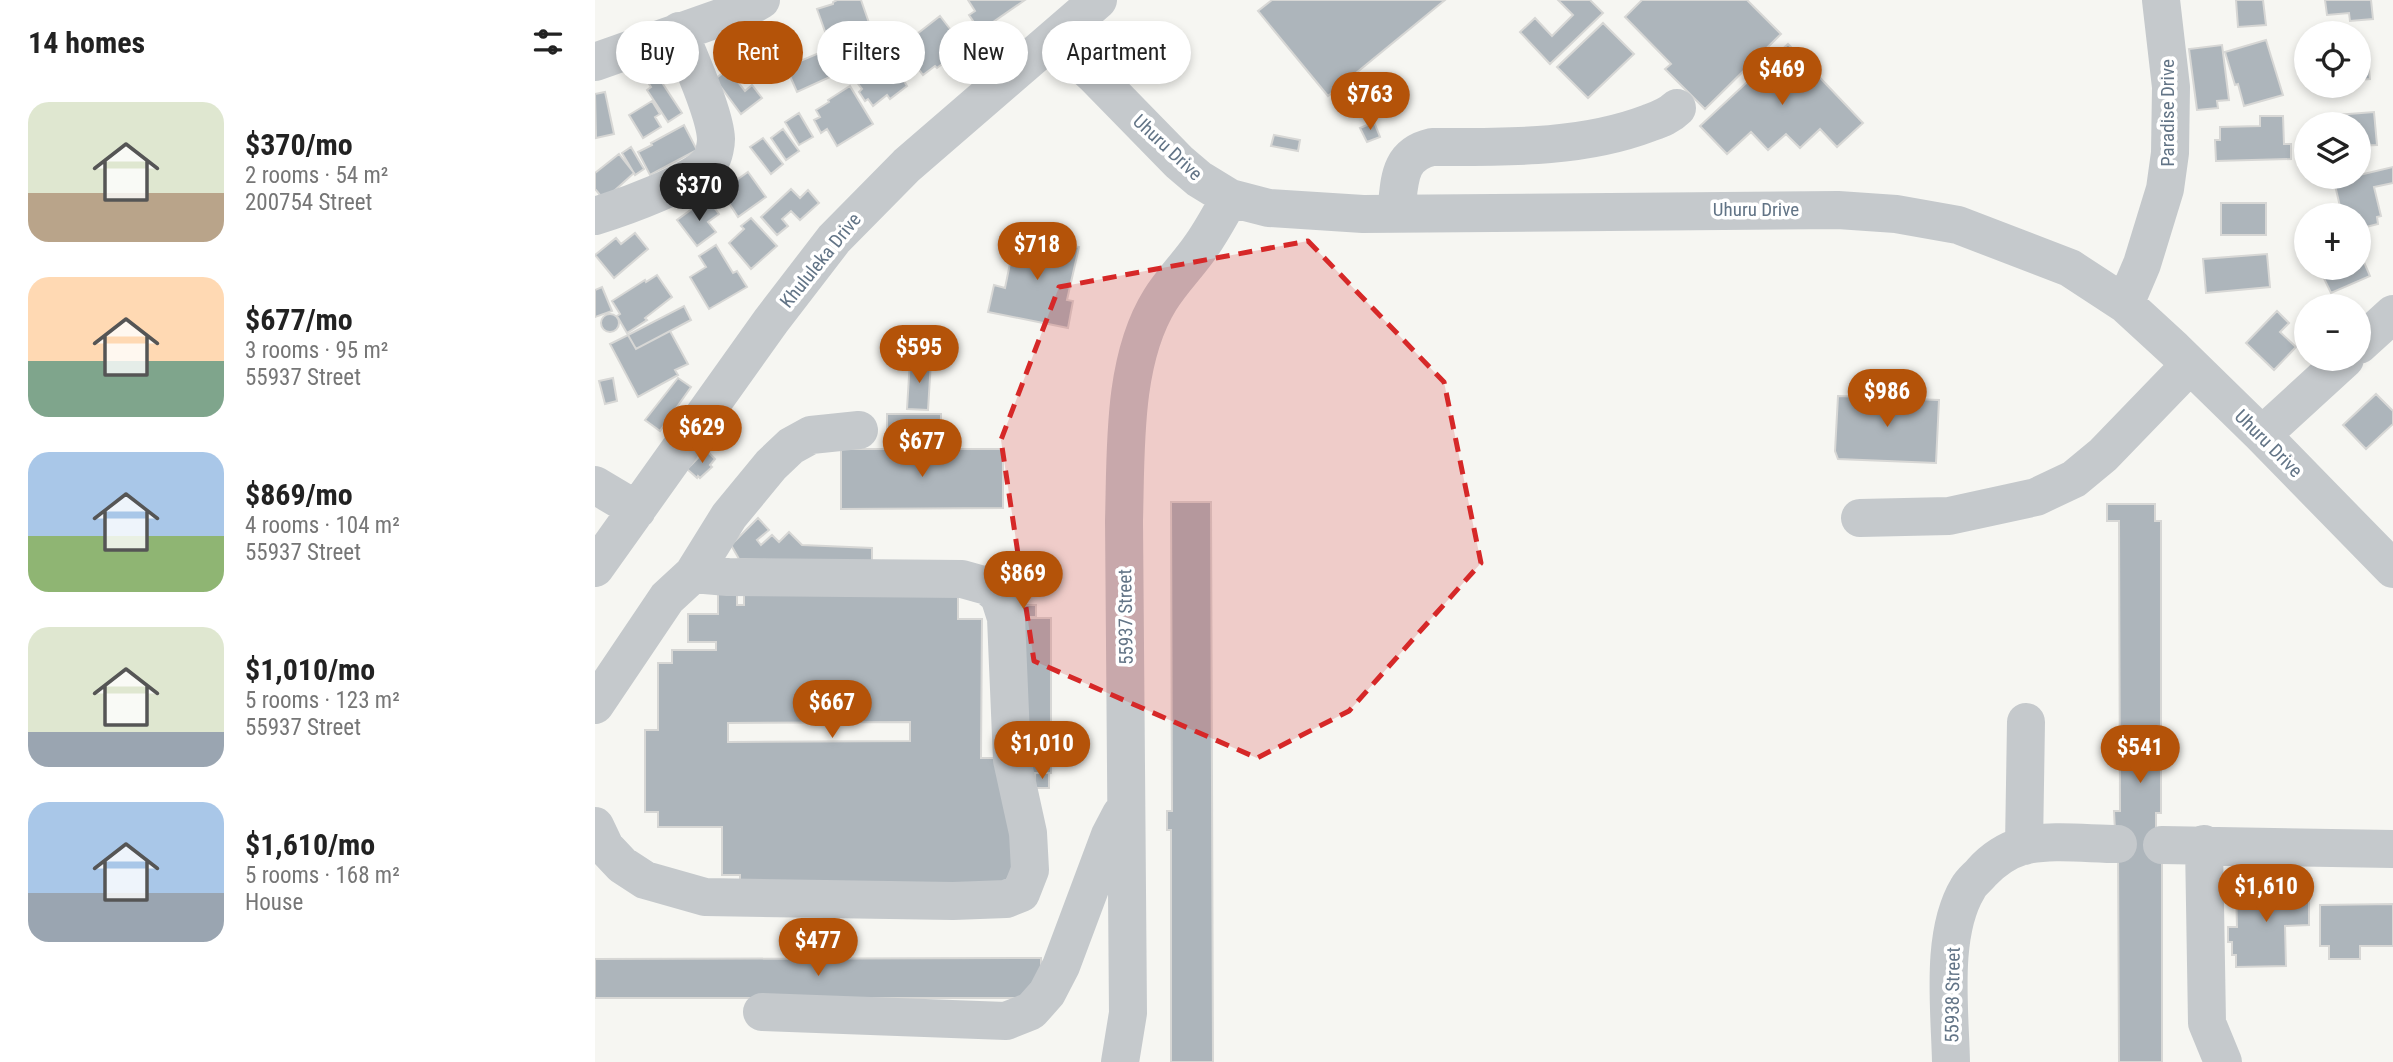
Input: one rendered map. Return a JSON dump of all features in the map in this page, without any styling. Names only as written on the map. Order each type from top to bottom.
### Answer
[{"type":"street","points":[[699,24],[745,9],[761,0]]},
{"type":"street","name":"Khululeka Drive","points":[[1075,21],[1098,0]]},
{"type":"street","name":"Paradise Drive","points":[[2125,304],[2142,264],[2165,189],[2170,153],[2171,87],[2161,0]]},
{"type":"street","name":"Khululeka Drive","points":[[595,568],[771,321],[834,239],[907,165],[1042,50]]},
{"type":"street","points":[[595,62],[616,54]]},
{"type":"street","points":[[595,216],[659,192],[694,174],[711,159],[716,140],[698,84]]},
{"type":"street","name":"Uhuru Drive","points":[[1103,84],[1199,179],[1230,198],[1269,208],[1396,213],[1787,209],[1896,214],[1958,225],[2012,245],[2070,268],[2125,304],[2262,435],[2393,569]]},
{"type":"street","points":[[1396,213],[1400,176],[1406,162],[1417,150],[1432,147],[1539,145],[1592,140],[1628,131],[1671,114],[1678,108]]},
{"type":"street","name":"55937 Street","points":[[1120,1062],[1128,1013],[1124,521],[1131,390],[1141,342],[1160,300],[1200,248],[1230,198]]},
{"type":"street","points":[[2371,334],[2393,314]]},
{"type":"street","points":[[1860,518],[1948,516],[2036,497],[2074,479],[2103,455],[2189,366]]},
{"type":"street","points":[[2262,435],[2332,371]]},
{"type":"street","points":[[595,705],[667,598],[693,574],[729,516],[771,465],[791,446],[811,435],[859,430]]},
{"type":"street","points":[[595,485],[637,510]]},
{"type":"street","points":[[595,826],[605,847],[622,865],[645,880],[705,897],[953,901],[1006,899],[1021,893],[1030,870],[1028,834],[1011,760],[1006,618],[999,596],[987,586],[963,579],[727,577],[693,574]]},
{"type":"street","points":[[2024,846],[2026,722]]},
{"type":"street","points":[[762,1012],[1006,1021],[1031,1011],[1047,993],[1061,966],[1110,835],[1126,803]]},
{"type":"street","name":"55938 Street","points":[[1951,1062],[1948,975],[1953,926],[1968,888],[1991,862],[2007,851],[2024,846],[2051,843],[2119,844]]},
{"type":"street","points":[[2204,844],[2207,1023],[2223,1062]]},
{"type":"street","points":[[2162,845],[2393,849]]},
{"type":"highlighted area","points":[[1308,241],[1444,382],[1481,563],[1349,711],[1257,758],[1034,661],[1001,440],[1059,287]]},
{"type":"building","points":[[861,0],[868,21],[821,21],[817,9],[833,2]]},
{"type":"building","points":[[968,0],[1025,0],[995,21],[973,21],[969,15],[975,11]]},
{"type":"building","points":[[1272,0],[1445,0],[1328,96],[1258,11]]},
{"type":"building","points":[[1558,0],[1590,0],[1603,13],[1550,64],[1520,32],[1535,18],[1552,36],[1573,15]]},
{"type":"building","points":[[1642,0],[1747,0],[1781,34],[1705,109],[1665,69],[1671,64],[1625,17]]},
{"type":"building","points":[[2236,0],[2263,0],[2266,25],[2238,27]]},
{"type":"building","points":[[2325,0],[2371,0],[2373,19],[2350,21],[2349,13],[2327,15]]},
{"type":"building","points":[[940,16],[944,21],[939,21],[939,66],[935,66],[925,74],[925,28]]},
{"type":"building","points":[[1603,23],[1634,54],[1588,98],[1557,67]]},
{"type":"building","points":[[2266,40],[2283,95],[2244,106],[2225,52]]},
{"type":"building","points":[[1788,44],[1863,123],[1837,147],[1820,129],[1800,148],[1786,134],[1768,150],[1751,132],[1727,154],[1700,126]]},
{"type":"building","points":[[2222,45],[2229,100],[2217,101],[2218,108],[2197,110],[2189,49]]},
{"type":"building","points":[[817,54],[817,83],[797,92],[793,84],[803,84],[803,60]]},
{"type":"building","points":[[649,84],[663,84],[682,113],[668,122],[647,90],[651,87]]},
{"type":"building","points":[[719,84],[740,84],[745,91],[752,85],[762,98],[741,114]]},
{"type":"building","points":[[858,84],[907,86],[890,99],[887,95],[873,106],[868,99],[865,101],[859,92],[862,89]]},
{"type":"building","points":[[850,86],[873,124],[837,146],[827,129],[821,133],[814,120],[820,117],[816,110]]},
{"type":"building","points":[[605,92],[614,134],[596,138],[595,94]]},
{"type":"building","points":[[652,101],[660,114],[655,117],[661,127],[643,138],[629,115]]},
{"type":"building","points":[[2371,112],[2374,112],[2377,145],[2371,145]]},
{"type":"building","points":[[799,113],[813,137],[799,145],[785,122]]},
{"type":"building","points":[[2260,116],[2283,116],[2284,144],[2291,144],[2291,159],[2216,161],[2215,140],[2220,140],[2220,127],[2260,126]]},
{"type":"building","points":[[1374,122],[1380,137],[1367,142],[1360,128]]},
{"type":"building","points":[[684,125],[697,150],[650,175],[638,152]]},
{"type":"building","points":[[783,129],[799,151],[786,160],[771,138]]},
{"type":"building","points":[[1274,135],[1300,140],[1298,151],[1271,146]]},
{"type":"building","points":[[763,138],[783,164],[771,174],[750,147]]},
{"type":"building","points":[[631,147],[644,169],[635,175],[622,153]]},
{"type":"building","points":[[619,154],[634,173],[604,200],[595,189],[595,173]]},
{"type":"building","points":[[2393,167],[2393,183],[2374,187],[2381,216],[2377,217],[2378,224],[2371,226],[2371,203],[2339,203],[2336,189],[2371,189],[2371,172]]},
{"type":"building","points":[[748,172],[766,197],[738,217],[725,197],[719,201],[711,191],[724,182],[728,186]]},
{"type":"building","points":[[791,189],[800,198],[808,190],[819,203],[800,220],[791,211],[782,219],[788,226],[777,235],[761,217]]},
{"type":"building","points":[[710,202],[719,214],[708,222],[716,232],[697,246],[677,220],[700,203],[703,208]]},
{"type":"building","points":[[2221,203],[2266,203],[2266,235],[2221,235]]},
{"type":"building","points":[[751,218],[777,246],[751,269],[729,243],[744,229],[741,226]]},
{"type":"building","points":[[635,233],[648,249],[614,278],[595,255],[616,238],[621,244]]},
{"type":"building","points":[[1016,234],[1079,247],[1067,300],[1073,301],[1068,328],[988,312],[994,285],[1005,288]]},
{"type":"building","points":[[716,245],[733,273],[737,271],[747,287],[709,309],[690,277],[706,267],[699,256]]},
{"type":"building","points":[[2267,254],[2270,287],[2206,293],[2203,259]]},
{"type":"building","points":[[657,275],[672,297],[645,318],[647,320],[627,333],[612,301]]},
{"type":"building","points":[[2325,280],[2361,280],[2331,293]]},
{"type":"building","points":[[602,287],[612,311],[595,317],[595,290]]},
{"type":"building","points":[[684,306],[691,320],[636,349],[628,335]]},
{"type":"building","points":[[2277,311],[2289,323],[2280,332],[2294,345],[2294,349],[2274,370],[2246,343]]},
{"type":"building","points":[[610,314],[616,317],[619,323],[616,329],[610,332],[604,329],[601,323],[604,317]]},
{"type":"building","points":[[670,331],[688,364],[675,370],[678,375],[638,397],[610,344],[628,335],[636,349]]},
{"type":"building","points":[[910,360],[931,361],[928,410],[907,409]]},
{"type":"building","points":[[613,378],[617,401],[605,404],[599,381]]},
{"type":"building","points":[[678,378],[691,387],[660,431],[645,420]]},
{"type":"building","points":[[2376,394],[2393,411],[2393,424],[2366,449],[2343,425]]},
{"type":"building","points":[[1838,396],[1939,400],[1936,463],[1838,459],[1835,451]]},
{"type":"building","points":[[887,414],[941,414],[941,445],[887,445]]},
{"type":"building","points":[[841,449],[1003,449],[1003,508],[841,509]]},
{"type":"building","points":[[706,450],[715,459],[710,465],[712,467],[697,478],[687,469]]},
{"type":"building","points":[[1171,502],[1211,502],[1213,1062],[1171,1062],[1171,830],[1167,830],[1167,811],[1172,811]]},
{"type":"building","points":[[2107,504],[2155,504],[2155,521],[2161,521],[2161,813],[2156,813],[2156,828],[2162,828],[2162,1062],[2119,1062],[2118,844],[2114,811],[2120,811],[2119,521],[2107,521]]},
{"type":"building","points":[[758,518],[769,530],[757,540],[761,545],[772,535],[779,542],[789,532],[802,545],[872,548],[872,564],[739,559],[731,545]]},
{"type":"building","points":[[744,583],[958,593],[958,619],[982,619],[981,758],[999,758],[1015,863],[1005,884],[740,883],[740,875],[722,875],[722,827],[658,827],[658,812],[645,812],[645,730],[658,730],[658,663],[672,663],[672,650],[716,650],[716,642],[688,642],[688,614],[718,614],[718,593],[737,593],[737,605],[744,605]],"holes":[[[910,722],[910,741],[728,742],[728,723]]]},
{"type":"building","points":[[1010,605],[1036,605],[1036,617],[1010,617]]},
{"type":"building","points":[[1022,618],[1051,618],[1051,773],[1022,773]]},
{"type":"building","points":[[1035,773],[1049,773],[1049,788],[1034,788]]},
{"type":"building","points":[[2309,888],[2309,925],[2285,926],[2286,966],[2236,967],[2232,942],[2228,942],[2228,927],[2237,927],[2236,889]]},
{"type":"building","points":[[2393,904],[2393,946],[2360,946],[2360,959],[2329,959],[2329,946],[2320,946],[2320,905]]},
{"type":"building","points":[[1041,958],[1041,993],[1024,998],[595,998],[595,959]]}]
